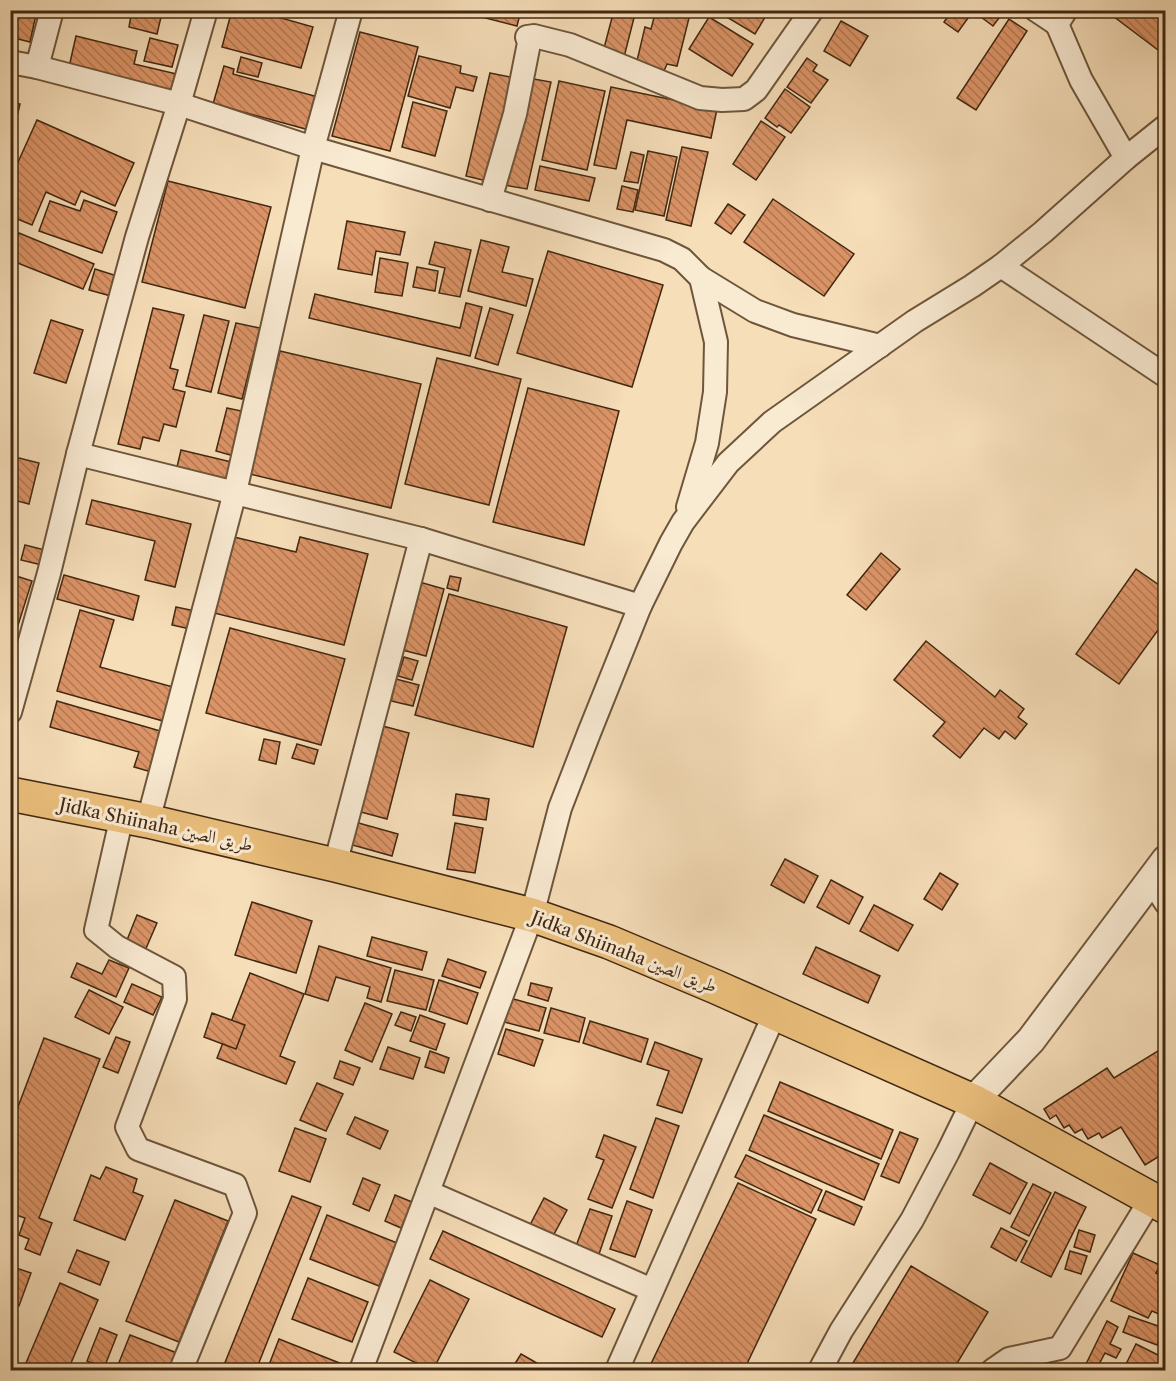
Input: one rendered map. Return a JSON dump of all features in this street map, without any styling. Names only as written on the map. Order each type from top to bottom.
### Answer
[{"type":"main road","name":"Jidka Shiinaha طريق الصين","points":[[10,794],[135,818],[335,865],[532,915],[609,942],[973,1101],[1158,1203]]},
{"type":"street","points":[[37,67],[52,10]]},
{"type":"street","points":[[10,712],[137,237],[206,10]]},
{"type":"street","points":[[181,1371],[245,1213],[235,1185],[138,1149],[127,1127],[175,999],[174,977],[117,947],[96,930],[135,818],[235,492],[313,148],[351,10]]},
{"type":"street","points":[[490,200],[515,114],[529,43],[527,37],[534,36],[570,45],[700,98],[744,99],[756,90],[812,10]]},
{"type":"street","points":[[1036,10],[1061,17],[1081,80],[1126,158]]},
{"type":"street","points":[[10,62],[179,104],[313,148],[664,250],[682,259],[701,278],[754,311],[793,325],[880,346]]},
{"type":"street","points":[[361,1371],[532,915],[560,808],[640,606],[670,543],[683,522],[728,463],[772,422],[915,321],[1001,266],[1166,126]]},
{"type":"street","points":[[1001,266],[1166,376]]},
{"type":"street","points":[[683,522],[707,443],[716,392],[716,342],[701,278]]},
{"type":"street","points":[[78,454],[421,539],[640,606]]},
{"type":"street","points":[[335,865],[421,539]]},
{"type":"street","points":[[820,1371],[841,1331],[912,1220],[973,1101],[1031,1040],[1161,881]]},
{"type":"street","points":[[617,1371],[775,1013]]},
{"type":"street","points":[[428,1192],[652,1290]]},
{"type":"street","points":[[993,1371],[1009,1359],[1060,1348],[1158,1203]]},
{"type":"building","points":[[10,10],[37,10],[30,42],[10,37]]},
{"type":"building","points":[[132,10],[161,17],[157,34],[129,27]]},
{"type":"building","points":[[232,10],[253,10],[313,27],[301,68],[222,47]]},
{"type":"building","points":[[463,10],[521,10],[517,26],[462,12]]},
{"type":"building","points":[[614,10],[636,10],[624,57],[603,52]]},
{"type":"building","points":[[656,10],[691,10],[677,66],[667,64],[664,71],[636,65],[645,27],[651,29]]},
{"type":"building","points":[[715,10],[760,10],[767,14],[755,34]]},
{"type":"building","points":[[952,10],[1005,10],[993,26],[973,11],[958,32],[944,22]]},
{"type":"building","points":[[1117,10],[1166,10],[1166,56],[1113,16]]},
{"type":"building","points":[[709,17],[753,44],[732,76],[689,49]]},
{"type":"building","points":[[1009,19],[1027,31],[976,110],[957,98]]},
{"type":"building","points":[[841,21],[868,36],[850,66],[824,51]]},
{"type":"building","points":[[360,32],[418,47],[390,151],[332,136]]},
{"type":"building","points":[[76,36],[137,51],[134,64],[181,75],[177,92],[69,67]]},
{"type":"building","points":[[150,38],[178,45],[172,67],[144,61]]},
{"type":"building","points":[[419,56],[461,66],[460,73],[477,77],[473,91],[456,87],[450,108],[408,96]]},
{"type":"building","points":[[241,57],[262,63],[258,77],[237,72]]},
{"type":"building","points":[[807,58],[817,65],[813,71],[828,80],[811,103],[787,87]]},
{"type":"building","points":[[224,66],[234,69],[233,74],[322,98],[313,131],[213,104]]},
{"type":"building","points":[[490,73],[515,78],[491,182],[466,176]]},
{"type":"building","points":[[528,78],[551,82],[527,189],[504,185]]},
{"type":"building","points":[[559,81],[605,91],[587,170],[542,160]]},
{"type":"building","points":[[611,87],[717,109],[711,138],[627,120],[616,169],[594,165]]},
{"type":"building","points":[[785,89],[810,107],[791,133],[765,118]]},
{"type":"building","points":[[10,102],[20,104],[10,146]]},
{"type":"building","points":[[413,102],[447,111],[435,156],[402,147]]},
{"type":"building","points":[[37,120],[134,163],[115,206],[81,191],[75,205],[46,192],[32,225],[10,216],[10,180]]},
{"type":"building","points":[[761,121],[785,137],[756,180],[733,164]]},
{"type":"building","points":[[682,147],[708,152],[691,226],[666,220]]},
{"type":"building","points":[[648,151],[677,157],[664,216],[635,210]]},
{"type":"building","points":[[631,152],[644,155],[638,183],[624,181]]},
{"type":"building","points":[[540,166],[595,178],[589,201],[535,190]]},
{"type":"building","points":[[168,181],[271,207],[245,308],[142,282]]},
{"type":"building","points":[[622,186],[638,190],[633,212],[617,209]]},
{"type":"building","points":[[773,199],[854,254],[824,296],[744,242]]},
{"type":"building","points":[[84,200],[117,212],[102,253],[39,231],[50,201],[80,211]]},
{"type":"building","points":[[728,204],[745,215],[731,234],[715,223]]},
{"type":"building","points":[[347,221],[405,232],[400,255],[376,251],[372,275],[338,269]]},
{"type":"building","points":[[19,233],[94,264],[83,289],[10,260],[10,253]]},
{"type":"building","points":[[481,240],[509,247],[502,272],[533,279],[526,306],[468,291]]},
{"type":"building","points":[[435,242],[471,250],[460,297],[439,293],[445,268],[429,264]]},
{"type":"building","points":[[548,251],[663,285],[632,387],[517,353]]},
{"type":"building","points":[[380,258],[408,263],[402,296],[375,292]]},
{"type":"building","points":[[417,267],[438,271],[435,291],[413,287]]},
{"type":"building","points":[[95,269],[117,276],[111,296],[89,290]]},
{"type":"building","points":[[315,294],[460,328],[466,303],[482,307],[470,356],[309,318]]},
{"type":"building","points":[[153,308],[184,315],[170,368],[178,370],[173,389],[185,392],[176,427],[164,424],[159,441],[143,437],[140,449],[118,444]]},
{"type":"building","points":[[490,308],[513,315],[498,365],[475,358]]},
{"type":"building","points":[[204,315],[229,321],[211,392],[186,386]]},
{"type":"building","points":[[51,320],[83,330],[66,383],[34,373]]},
{"type":"building","points":[[236,323],[260,328],[242,399],[218,393]]},
{"type":"building","points":[[280,351],[421,384],[391,508],[250,474]]},
{"type":"building","points":[[437,358],[521,379],[489,505],[405,484]]},
{"type":"building","points":[[528,388],[619,411],[584,545],[493,522]]},
{"type":"building","points":[[227,408],[246,412],[234,456],[216,451]]},
{"type":"building","points":[[181,450],[240,464],[235,481],[177,467]]},
{"type":"building","points":[[15,457],[39,463],[29,504],[10,499],[10,476]]},
{"type":"building","points":[[92,500],[191,524],[175,587],[145,580],[155,541],[86,524]]},
{"type":"building","points":[[234,537],[296,552],[300,537],[368,554],[344,645],[214,613]]},
{"type":"building","points":[[25,545],[45,550],[42,565],[21,560]]},
{"type":"building","points":[[881,553],[900,569],[866,610],[847,595]]},
{"type":"building","points":[[1136,569],[1166,590],[1166,619],[1119,684],[1076,654]]},
{"type":"building","points":[[10,574],[32,581],[13,641],[23,645],[10,680]]},
{"type":"building","points":[[64,575],[139,596],[133,620],[57,599]]},
{"type":"building","points":[[450,576],[461,578],[458,591],[447,588]]},
{"type":"building","points":[[416,581],[444,589],[426,656],[398,649]]},
{"type":"building","points":[[449,594],[567,627],[533,747],[415,715]]},
{"type":"building","points":[[176,607],[200,612],[195,630],[172,625]]},
{"type":"building","points":[[80,610],[114,620],[100,667],[173,687],[163,721],[57,691]]},
{"type":"building","points":[[230,628],[345,659],[321,745],[206,713]]},
{"type":"building","points":[[926,641],[995,697],[1000,690],[1024,709],[1018,717],[1027,724],[1015,739],[1005,731],[999,739],[984,728],[960,758],[933,736],[945,722],[894,680]]},
{"type":"building","points":[[404,657],[418,661],[412,680],[398,676]]},
{"type":"building","points":[[396,679],[419,685],[413,706],[391,701]]},
{"type":"building","points":[[57,701],[174,735],[162,775],[134,767],[139,752],[50,727]]},
{"type":"building","points":[[379,725],[409,733],[387,819],[357,811]]},
{"type":"building","points":[[264,739],[280,742],[276,764],[259,760]]},
{"type":"building","points":[[297,744],[318,750],[314,764],[292,758]]},
{"type":"building","points":[[456,794],[489,799],[486,820],[453,815]]},
{"type":"building","points":[[355,822],[398,834],[392,856],[349,844]]},
{"type":"building","points":[[455,823],[483,828],[475,873],[447,869]]},
{"type":"building","points":[[785,859],[818,876],[804,903],[771,885]]},
{"type":"building","points":[[940,873],[958,884],[942,910],[924,899]]},
{"type":"building","points":[[831,880],[863,897],[849,924],[817,907]]},
{"type":"building","points":[[252,902],[312,921],[296,973],[235,955]]},
{"type":"building","points":[[874,905],[913,925],[898,951],[860,931]]},
{"type":"building","points":[[137,915],[157,923],[144,953],[125,945]]},
{"type":"building","points":[[372,937],[427,952],[422,970],[367,956]]},
{"type":"building","points":[[319,946],[391,968],[381,1002],[367,998],[370,987],[336,977],[328,1001],[305,994]]},
{"type":"building","points":[[816,947],[880,976],[868,1003],[803,974]]},
{"type":"building","points":[[448,959],[486,972],[480,988],[442,976]]},
{"type":"building","points":[[109,960],[129,968],[116,997],[71,977],[77,963],[102,974]]},
{"type":"building","points":[[395,970],[434,980],[426,1010],[387,1001]]},
{"type":"building","points":[[250,973],[304,994],[280,1056],[295,1062],[286,1084],[217,1058]]},
{"type":"building","points":[[439,980],[478,993],[467,1024],[429,1011]]},
{"type":"building","points":[[531,983],[552,988],[548,1001],[528,995]]},
{"type":"building","points":[[132,984],[162,997],[153,1015],[124,1002]]},
{"type":"building","points":[[89,990],[123,1007],[109,1034],[75,1017]]},
{"type":"building","points":[[510,998],[546,1008],[539,1031],[504,1022]]},
{"type":"building","points":[[365,1003],[392,1014],[372,1062],[345,1050]]},
{"type":"building","points":[[551,1008],[585,1018],[579,1042],[544,1033]]},
{"type":"building","points":[[401,1012],[416,1017],[411,1031],[395,1025]]},
{"type":"building","points":[[212,1013],[245,1025],[236,1049],[204,1037]]},
{"type":"building","points":[[420,1015],[445,1024],[436,1050],[410,1041]]},
{"type":"building","points":[[590,1021],[648,1039],[641,1062],[583,1043]]},
{"type":"building","points":[[506,1029],[543,1040],[534,1066],[498,1054]]},
{"type":"building","points":[[116,1037],[130,1042],[118,1073],[103,1067]]},
{"type":"building","points":[[44,1038],[100,1059],[39,1218],[52,1223],[40,1255],[25,1249],[29,1239],[19,1235],[25,1218],[10,1213],[10,1128]]},
{"type":"building","points":[[655,1042],[702,1059],[682,1113],[657,1105],[669,1071],[647,1064]]},
{"type":"building","points":[[1166,1046],[1166,1152],[1145,1165],[1121,1127],[1102,1138],[1099,1133],[1088,1139],[1082,1129],[1075,1133],[1069,1125],[1064,1128],[1056,1115],[1050,1119],[1044,1109],[1107,1068],[1114,1078]]},
{"type":"building","points":[[388,1047],[420,1058],[413,1079],[380,1069]]},
{"type":"building","points":[[430,1051],[449,1058],[444,1073],[425,1067]]},
{"type":"building","points":[[340,1061],[360,1068],[353,1085],[334,1078]]},
{"type":"building","points":[[780,1082],[893,1130],[881,1159],[768,1111]]},
{"type":"building","points":[[317,1083],[343,1094],[326,1131],[300,1120]]},
{"type":"building","points":[[764,1115],[879,1164],[864,1200],[749,1150]]},
{"type":"building","points":[[355,1117],[388,1131],[380,1149],[347,1134]]},
{"type":"building","points":[[656,1118],[679,1126],[653,1198],[630,1189]]},
{"type":"building","points":[[295,1128],[326,1139],[310,1182],[279,1171]]},
{"type":"building","points":[[900,1132],[918,1139],[899,1183],[881,1176]]},
{"type":"building","points":[[604,1135],[636,1147],[612,1208],[588,1199],[604,1160],[596,1157]]},
{"type":"building","points":[[746,1155],[822,1190],[811,1213],[735,1177]]},
{"type":"building","points":[[990,1163],[1027,1183],[1010,1214],[973,1195]]},
{"type":"building","points":[[106,1167],[137,1179],[133,1192],[143,1196],[125,1240],[74,1220],[91,1175],[100,1179]]},
{"type":"building","points":[[363,1178],[380,1185],[369,1211],[353,1204]]},
{"type":"building","points":[[738,1183],[816,1219],[744,1370],[648,1370]]},
{"type":"building","points":[[1033,1184],[1051,1193],[1029,1236],[1011,1227]]},
{"type":"building","points":[[826,1191],[862,1207],[854,1225],[818,1210]]},
{"type":"building","points":[[1055,1192],[1086,1207],[1051,1277],[1021,1262]]},
{"type":"building","points":[[395,1195],[412,1202],[401,1228],[385,1221]]},
{"type":"building","points":[[292,1196],[321,1207],[256,1370],[222,1370]]},
{"type":"building","points":[[544,1198],[567,1210],[553,1236],[530,1225]]},
{"type":"building","points":[[175,1200],[228,1221],[179,1342],[126,1321]]},
{"type":"building","points":[[627,1201],[652,1210],[635,1257],[610,1249]]},
{"type":"building","points":[[590,1209],[612,1216],[599,1254],[576,1246]]},
{"type":"building","points":[[327,1215],[397,1243],[379,1286],[310,1259]]},
{"type":"building","points":[[1001,1228],[1027,1241],[1016,1261],[991,1247]]},
{"type":"building","points":[[1079,1230],[1095,1235],[1090,1252],[1074,1247]]},
{"type":"building","points":[[443,1231],[615,1309],[602,1337],[430,1259]]},
{"type":"building","points":[[77,1250],[109,1262],[100,1285],[68,1272]]},
{"type":"building","points":[[1070,1251],[1087,1256],[1081,1274],[1065,1269]]},
{"type":"building","points":[[1133,1253],[1160,1265],[1156,1273],[1166,1277],[1166,1317],[1152,1311],[1148,1318],[1111,1301]]},
{"type":"building","points":[[10,1266],[31,1273],[19,1306],[10,1304]]},
{"type":"building","points":[[911,1266],[988,1312],[953,1370],[854,1370],[850,1368]]},
{"type":"building","points":[[308,1278],[368,1302],[352,1342],[292,1319]]},
{"type":"building","points":[[430,1280],[469,1299],[433,1370],[394,1352]]},
{"type":"building","points":[[60,1283],[98,1300],[68,1370],[23,1370]]},
{"type":"building","points":[[1129,1316],[1164,1328],[1157,1345],[1123,1332]]},
{"type":"building","points":[[1107,1321],[1118,1327],[1110,1344],[1121,1349],[1116,1358],[1105,1353],[1096,1370],[1084,1368]]},
{"type":"building","points":[[100,1328],[117,1335],[104,1368],[87,1361]]},
{"type":"building","points":[[130,1335],[177,1353],[170,1370],[116,1370]]},
{"type":"building","points":[[279,1339],[347,1366],[345,1370],[267,1370]]},
{"type":"building","points":[[1136,1344],[1166,1359],[1166,1370],[1124,1368]]},
{"type":"building","points":[[521,1354],[549,1370],[511,1370]]}]
